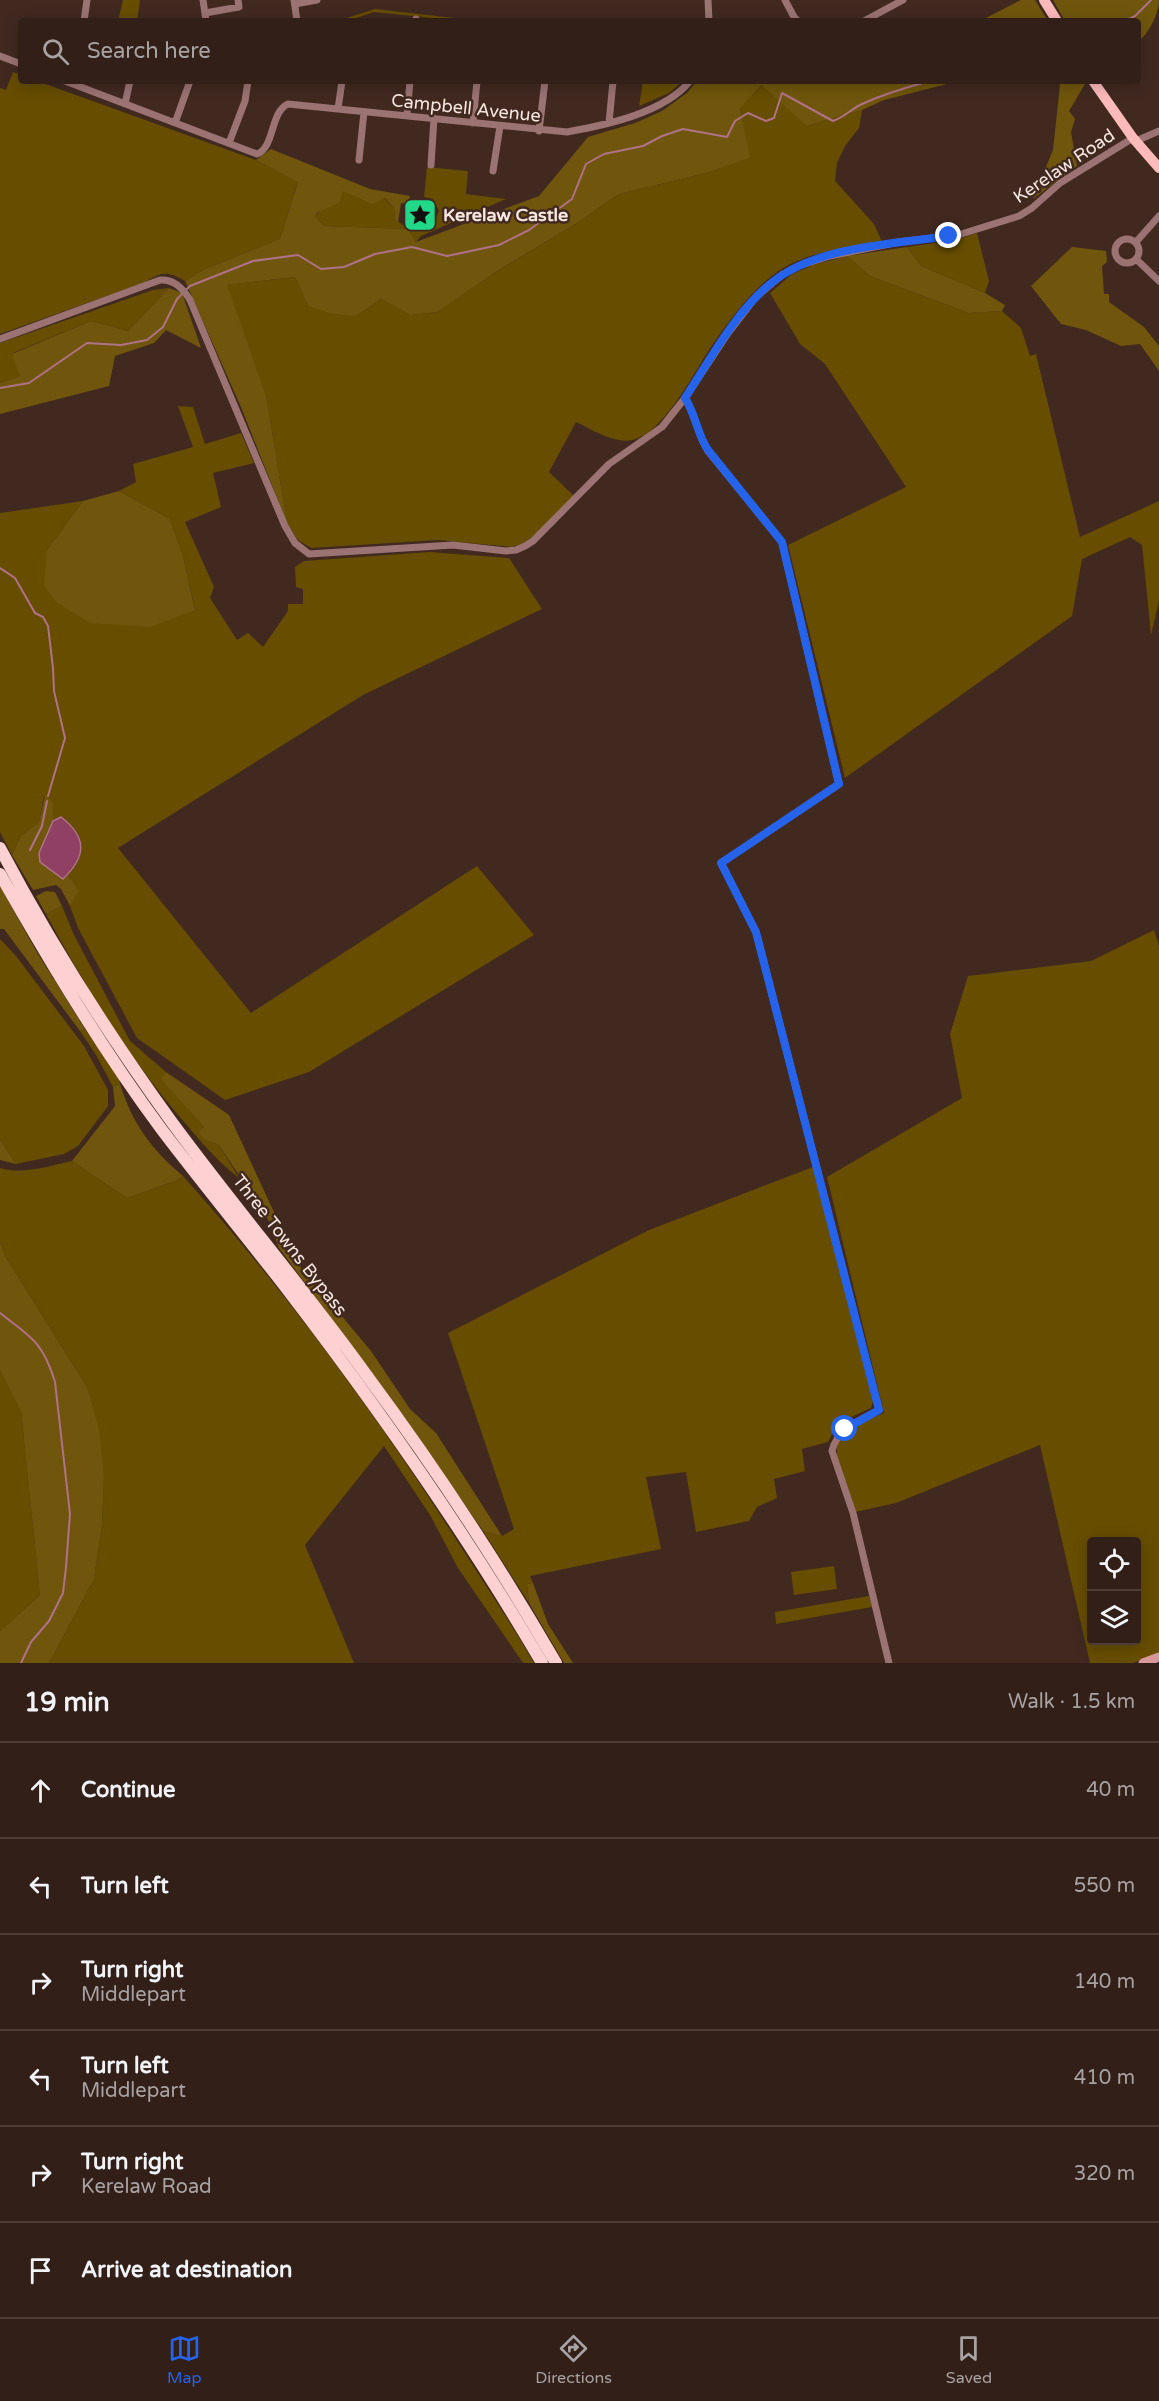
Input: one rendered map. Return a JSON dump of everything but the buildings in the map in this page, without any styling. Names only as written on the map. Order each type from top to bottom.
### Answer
[{"type":"highway","name":"Three Towns Bypass","points":[[0,848],[49,936],[117,1044],[172,1122],[304,1292],[400,1421],[499,1568],[556,1663]]},
{"type":"highway","name":"Three Towns Bypass","points":[[0,874],[108,1053],[162,1129],[288,1290],[410,1457],[490,1576],[542,1663]]},
{"type":"main road","points":[[1044,0],[1055,18]]},
{"type":"main road","points":[[1095,84],[1134,140],[1159,168]]},
{"type":"street","points":[[84,18],[87,0]]},
{"type":"street","points":[[203,0],[205,17],[239,7],[238,0]]},
{"type":"street","points":[[297,18],[295,2],[317,0]]},
{"type":"street","points":[[708,0],[709,18]]},
{"type":"street","points":[[785,0],[795,18]]},
{"type":"street","points":[[870,18],[903,0]]},
{"type":"street","points":[[0,56],[18,63]]},
{"type":"street","points":[[73,84],[229,143],[244,101],[247,84]]},
{"type":"street","points":[[125,104],[129,84]]},
{"type":"street","points":[[175,123],[189,84]]},
{"type":"street","points":[[338,109],[342,84]]},
{"type":"street","points":[[407,116],[410,84]]},
{"type":"street","points":[[473,123],[477,84]]},
{"type":"street","points":[[539,131],[545,84]]},
{"type":"street","points":[[609,123],[613,84]]},
{"type":"street","name":"Campbell Avenue","points":[[229,143],[257,154],[264,149],[280,110],[286,105],[567,132],[609,123],[668,100],[687,84]]},
{"type":"street","points":[[359,160],[364,112]]},
{"type":"street","points":[[430,165],[434,118]]},
{"type":"street","points":[[493,171],[500,126]]},
{"type":"street","name":"Kerelaw Road","points":[[0,339],[160,280],[174,282],[187,295],[285,526],[295,543],[309,554],[453,545],[516,550],[533,541],[609,464],[629,448],[655,434],[685,398],[728,333],[755,298],[769,284],[790,270],[830,256],[899,242],[958,235],[1019,216],[1032,208],[1060,183],[1134,140],[1159,132]]},
{"type":"street","points":[[1136,242],[1159,216]]},
{"type":"street","points":[[1129,239],[1136,242],[1140,252],[1136,259],[1132,262],[1122,262],[1116,256],[1115,249],[1121,240],[1129,239]]},
{"type":"street","points":[[1136,259],[1159,281]]},
{"type":"street","points":[[685,398],[693,411],[704,445],[782,542],[839,784],[721,863],[756,932],[879,1410],[845,1429],[834,1443],[832,1451],[853,1513],[889,1663]]},
{"type":"shaded area","points":[[123,0],[140,0],[137,18],[119,18]]},
{"type":"shaded area","points":[[1021,0],[1035,0],[1046,18],[986,18]]},
{"type":"shaded area","points":[[1053,0],[1159,0],[1153,22],[1141,39],[1141,18],[1063,18]]},
{"type":"shaded area","points":[[375,9],[454,18],[374,12],[356,18],[346,18]]},
{"type":"shaded area","points":[[13,72],[18,74],[18,84],[45,84],[256,160],[298,181],[280,239],[205,269],[185,281],[168,274],[155,276],[143,283],[0,334],[0,88],[6,90]]},
{"type":"shaded area","points":[[643,84],[680,84],[669,93],[639,106]]},
{"type":"shaded area","points":[[694,84],[947,84],[884,100],[862,110],[806,126],[762,85],[740,108],[750,158],[706,173],[619,194],[577,223],[494,273],[438,312],[410,315],[381,299],[356,316],[330,313],[308,306],[295,277],[227,285],[266,395],[287,523],[241,407],[185,281],[205,269],[280,239],[298,182],[256,160],[271,149],[370,189],[410,196],[408,204],[401,203],[398,222],[395,219],[394,208],[385,198],[372,204],[343,191],[339,203],[315,216],[324,226],[408,229],[416,242],[539,196],[588,137],[635,123],[662,111],[687,93]]},
{"type":"shaded area","points":[[1085,84],[1069,111],[1075,119],[1071,132],[1077,166],[1033,199],[1053,150],[1060,85]]},
{"type":"shaded area","points":[[763,85],[806,126],[862,110],[859,128],[845,146],[837,163],[835,181],[874,224],[882,242],[801,259],[768,279],[750,296],[727,325],[667,414],[644,435],[632,440],[618,440],[576,422],[549,472],[574,496],[546,526],[521,544],[512,547],[438,540],[311,548],[298,540],[287,523],[266,395],[226,285],[295,277],[308,306],[356,316],[381,299],[410,315],[438,312],[491,275],[577,223],[619,194],[706,173],[749,158],[740,107]]},
{"type":"shaded area","points":[[427,167],[468,171],[466,194],[506,199],[421,236],[416,242],[408,229],[432,229],[439,211],[433,199],[424,197]]},
{"type":"shaded area","points":[[343,190],[384,198],[394,208],[395,219],[408,229],[324,226],[315,216]]},
{"type":"shaded area","points":[[977,233],[989,281],[985,293],[921,266],[907,247],[956,240]]},
{"type":"shaded area","points":[[907,247],[921,266],[985,293],[1005,305],[1002,311],[969,313],[870,276],[847,256]]},
{"type":"shaded area","points":[[1072,247],[1106,251],[1107,262],[1102,266],[1104,294],[1109,294],[1109,302],[1144,327],[1159,346],[1159,371],[1140,344],[1121,346],[1086,330],[1061,324],[1031,286]]},
{"type":"shaded area","points":[[847,256],[870,276],[969,313],[1002,311],[1021,328],[1030,356],[1036,354],[1080,537],[1159,501],[1159,601],[1151,635],[1142,545],[1130,537],[1082,559],[1072,616],[845,778],[788,545],[906,487],[825,364],[800,344],[770,293],[792,274],[813,265]]},
{"type":"shaded area","points":[[169,288],[128,331],[91,321],[13,353],[20,376],[0,383],[0,343],[153,290]]},
{"type":"shaded area","points":[[169,288],[182,293],[201,348],[166,330],[154,343],[115,356],[109,386],[0,414],[0,383],[20,376],[12,354],[91,321],[128,331]]},
{"type":"shaded area","points":[[178,406],[193,407],[205,444],[241,433],[254,463],[213,473],[221,507],[185,522],[214,587],[210,598],[237,640],[248,633],[263,647],[288,611],[288,604],[303,604],[303,589],[296,587],[295,567],[304,561],[429,552],[509,558],[542,609],[363,695],[118,848],[251,1013],[477,866],[534,935],[309,1072],[225,1100],[137,1038],[78,928],[70,906],[78,891],[68,875],[79,856],[61,817],[53,821],[53,802],[44,796],[39,822],[21,836],[12,855],[0,832],[0,513],[83,501],[47,550],[195,609],[183,556],[170,519],[119,491],[136,482],[133,464],[193,447]]},
{"type":"shaded area","points":[[119,491],[170,519],[183,556],[195,610],[150,627],[90,623],[56,602],[44,585],[47,550],[83,501]]},
{"type":"shaded area","points":[[45,795],[53,802],[53,821],[39,853],[63,879],[68,875],[79,891],[70,906],[61,889],[56,885],[33,890],[12,855],[21,836],[39,822]]},
{"type":"shaded area","points":[[61,817],[76,832],[81,847],[80,855],[71,871],[63,879],[40,862],[39,853],[53,821]]},
{"type":"shaded area","points":[[0,886],[35,949],[85,1029],[80,1031],[4,929],[0,929]]},
{"type":"shaded area","points":[[46,891],[55,892],[62,906],[46,914],[36,896]]},
{"type":"shaded area","points":[[62,906],[74,935],[130,1041],[166,1072],[162,1079],[204,1127],[198,1132],[203,1139],[219,1145],[239,1178],[210,1152],[165,1099],[110,1023],[46,914]]},
{"type":"shaded area","points":[[1154,930],[1159,946],[1159,1653],[1133,1663],[1090,1663],[1040,1445],[896,1503],[855,1512],[838,1463],[838,1443],[842,1436],[851,1428],[884,1413],[827,1177],[962,1098],[950,1034],[968,976],[1091,961]]},
{"type":"shaded area","points":[[0,939],[16,956],[84,1046],[108,1090],[108,1106],[78,1146],[64,1154],[16,1164],[0,1140]]},
{"type":"shaded area","points":[[85,1029],[119,1078],[120,1084],[113,1087],[80,1031]]},
{"type":"shaded area","points":[[166,1072],[229,1115],[298,1264],[371,1351],[410,1409],[436,1433],[502,1536],[483,1531],[390,1397],[279,1248],[269,1221],[219,1145],[203,1139],[198,1132],[204,1127],[161,1079]]},
{"type":"shaded area","points":[[120,1084],[144,1135],[183,1176],[127,1198],[72,1161],[115,1106],[113,1087]]},
{"type":"shaded area","points":[[0,1140],[16,1164],[0,1160]]},
{"type":"shaded area","points":[[72,1161],[127,1198],[183,1176],[258,1264],[364,1403],[429,1498],[534,1663],[523,1663],[458,1568],[430,1515],[384,1446],[305,1545],[354,1663],[49,1663],[94,1579],[102,1525],[104,1476],[87,1387],[5,1256],[0,1242],[0,1168],[18,1171]]},
{"type":"shaded area","points":[[813,1167],[873,1401],[871,1408],[838,1423],[828,1442],[802,1449],[805,1471],[774,1479],[777,1498],[757,1507],[749,1521],[696,1532],[686,1472],[646,1477],[661,1549],[530,1576],[533,1583],[527,1584],[529,1603],[483,1531],[502,1536],[514,1529],[448,1333],[649,1230]]},
{"type":"shaded area","points":[[0,1242],[5,1256],[87,1387],[99,1430],[104,1476],[102,1525],[94,1579],[49,1663],[0,1663],[0,1631],[40,1595],[21,1411],[0,1371]]},
{"type":"shaded area","points":[[0,1371],[21,1410],[40,1595],[0,1631]]},
{"type":"shaded area","points":[[834,1566],[837,1589],[794,1595],[791,1572]]},
{"type":"shaded area","points":[[533,1583],[548,1624],[573,1663],[564,1663],[529,1603],[527,1584]]},
{"type":"shaded area","points":[[869,1596],[872,1607],[776,1624],[775,1612]]},
{"type":"waterway","points":[[1131,18],[1151,0]]},
{"type":"waterway","points":[[0,388],[29,383],[87,343],[121,345],[147,340],[163,327],[177,299],[190,286],[253,261],[298,255],[321,269],[344,267],[375,254],[412,247],[447,256],[499,245],[529,230],[572,199],[586,164],[604,154],[643,146],[683,129],[727,137],[735,121],[748,113],[766,121],[774,118],[782,93],[833,121],[870,100],[920,84]]},
{"type":"waterway","points":[[0,568],[15,578],[35,613],[43,617],[48,626],[54,691],[65,738],[48,796]]},
{"type":"waterway","points":[[30,850],[42,826],[47,801]]},
{"type":"waterway","points":[[0,1313],[35,1342],[46,1358],[55,1382],[70,1514],[63,1593],[49,1621],[31,1642],[21,1663]]},
{"type":"place","name":"Kerelaw Castle","points":[[420,215]]},
{"type":"route","points":[[845,1429],[879,1410],[756,932],[721,863],[839,784],[785,549],[779,536],[701,440],[693,411],[685,398],[728,333],[755,298],[783,274],[812,261],[847,252],[899,242],[949,236]]}]
